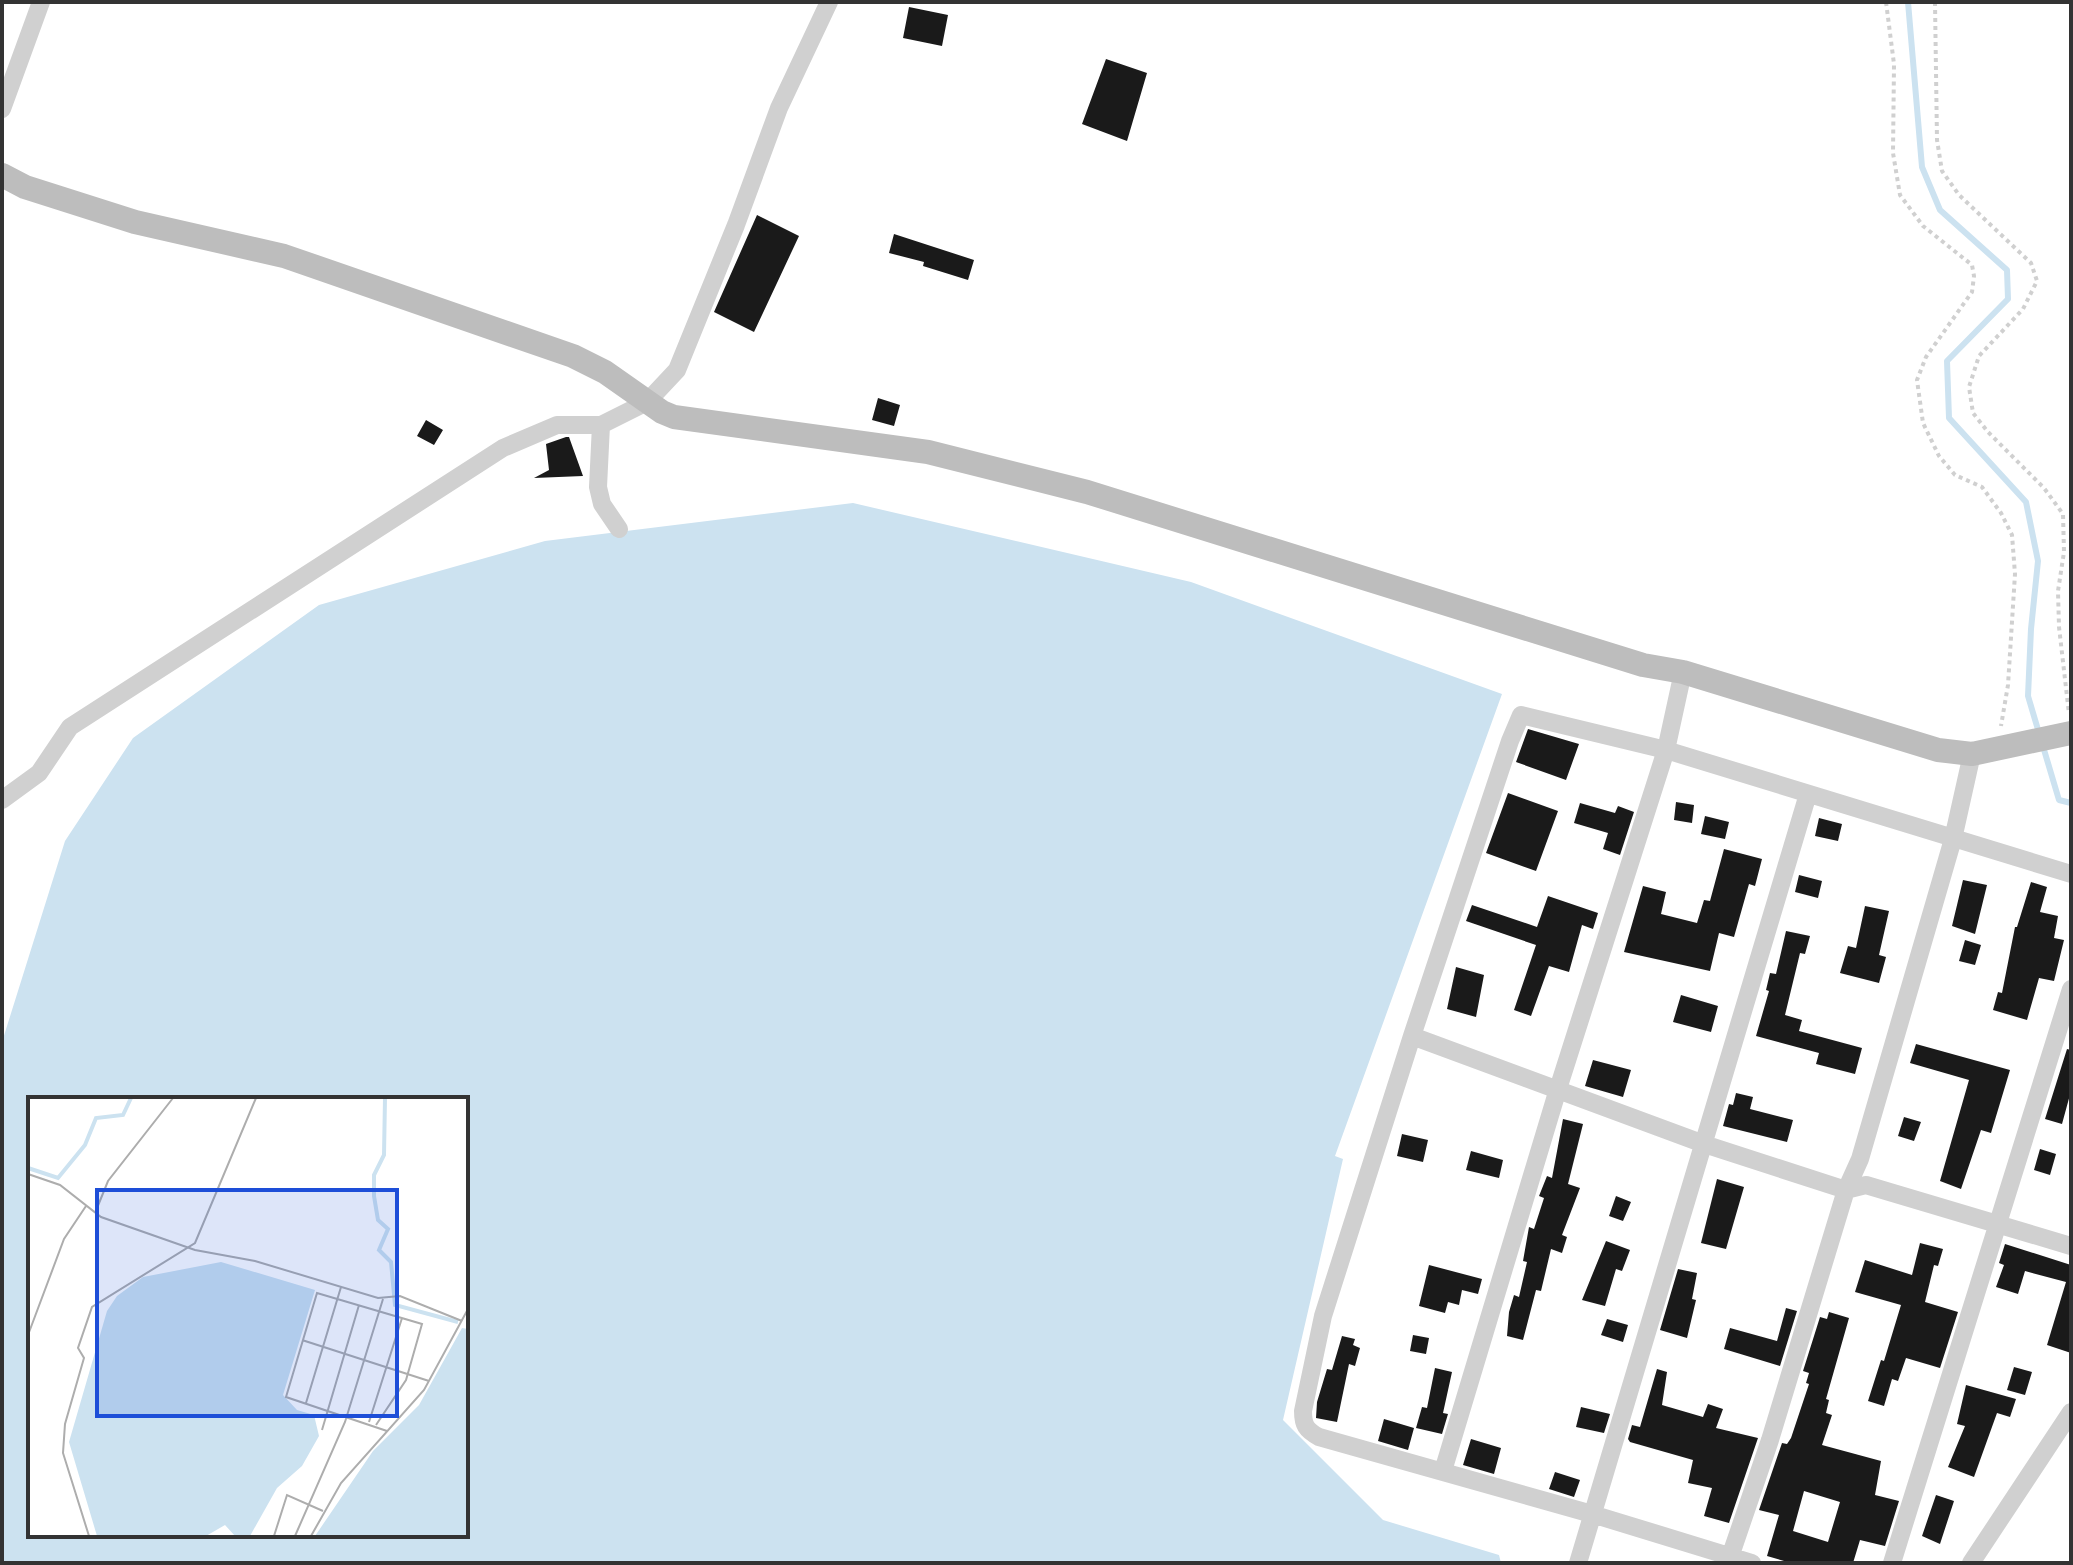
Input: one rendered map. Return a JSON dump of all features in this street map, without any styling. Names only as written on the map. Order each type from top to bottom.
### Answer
[{"type":"street","points":[[2,109],[41,2]]},
{"type":"street","points":[[2,800],[39,773],[70,727],[503,448],[557,425],[601,425],[647,402],[677,370],[779,108],[829,2]]},
{"type":"street","points":[[2,175],[25,187],[135,222],[284,256],[573,356],[605,372],[674,417],[928,452],[1087,492],[1643,665],[1683,672],[1938,750],[1972,754],[2071,733]]},
{"type":"street","points":[[601,425],[598,487],[602,504],[619,529]]},
{"type":"street","points":[[1443,1471],[1558,1089],[1666,750],[1683,672]]},
{"type":"street","points":[[1752,1563],[1729,1559],[1592,1514],[1319,1437],[1307,1431],[1303,1422],[1323,1316],[1412,1036],[1521,715],[1666,750],[2071,874]]},
{"type":"street","points":[[1729,1559],[1770,1440],[1846,1190],[1860,1159],[1953,839],[1972,754]]},
{"type":"street","points":[[1578,1563],[1808,794]]},
{"type":"street","points":[[1892,1563],[2071,989]]},
{"type":"street","points":[[1412,1036],[1704,1144],[1846,1190],[1866,1185],[2071,1246]]},
{"type":"street","points":[[1971,1563],[2071,1412]]},
{"type":"path","points":[[1886,2],[1894,64],[1893,153],[1900,195],[1923,226],[1972,265],[1974,276],[1972,292],[1932,346],[1917,380],[1923,423],[1939,456],[1955,475],[1982,487],[2012,535],[2015,574],[2002,748]]},
{"type":"path","points":[[1935,2],[1937,140],[1942,171],[1959,195],[2031,263],[2037,281],[2023,309],[1979,356],[1969,387],[1973,413],[2044,488],[2063,514],[2059,627],[2065,698],[2071,724]]},
{"type":"water","points":[[853,503],[1191,582],[1502,694],[1335,1156],[1343,1159],[1283,1420],[1383,1520],[1499,1555],[1501,1563],[2,1563],[2,1042],[65,841],[133,738],[319,605],[545,541]]},
{"type":"building","points":[[909,7],[948,15],[942,46],[903,38]]},
{"type":"building","points":[[1106,59],[1147,73],[1127,141],[1082,124]]},
{"type":"building","points":[[757,215],[799,236],[754,332],[714,312]]},
{"type":"building","points":[[894,234],[974,260],[968,280],[923,266],[924,262],[889,253]]},
{"type":"building","points":[[878,398],[900,405],[894,426],[872,420]]},
{"type":"building","points":[[426,420],[443,430],[434,445],[417,436]]},
{"type":"building","points":[[569,437],[583,476],[534,478],[549,470],[546,444]]},
{"type":"building","points":[[1528,729],[1579,744],[1566,780],[1516,762]]},
{"type":"building","points":[[1508,793],[1558,811],[1536,871],[1486,853]]},
{"type":"building","points":[[1676,802],[1694,805],[1692,823],[1674,820]]},
{"type":"building","points":[[1580,803],[1615,813],[1618,806],[1634,812],[1620,855],[1603,849],[1608,833],[1574,823]]},
{"type":"building","points":[[1705,816],[1729,822],[1725,839],[1701,834]]},
{"type":"building","points":[[1819,818],[1842,824],[1838,841],[1815,836]]},
{"type":"building","points":[[1724,849],[1762,859],[1755,886],[1749,884],[1734,937],[1719,933],[1710,971],[1624,952],[1643,886],[1666,892],[1661,914],[1697,923],[1704,900],[1710,901]]},
{"type":"building","points":[[1799,875],[1822,881],[1818,898],[1795,892]]},
{"type":"building","points":[[1963,880],[1987,885],[1975,934],[1952,926]]},
{"type":"building","points":[[2031,882],[2047,887],[2040,912],[2058,916],[2054,938],[2064,940],[2054,981],[2039,978],[2027,1020],[1993,1010],[1998,992],[2002,993],[2015,927]]},
{"type":"building","points":[[1548,896],[1598,913],[1593,929],[1582,925],[1569,972],[1549,966],[1531,1016],[1514,1010],[1536,945],[1466,921],[1472,905],[1537,927]]},
{"type":"building","points":[[1865,906],[1889,911],[1879,955],[1886,957],[1879,983],[1840,973],[1848,946],[1856,948]]},
{"type":"building","points":[[1786,931],[1810,936],[1805,954],[1800,953],[1785,1015],[1802,1020],[1799,1031],[1862,1048],[1855,1074],[1816,1064],[1819,1053],[1756,1036],[1769,991],[1766,990],[1770,973],[1776,974]]},
{"type":"building","points":[[1965,940],[1981,945],[1975,965],[1959,961]]},
{"type":"building","points":[[1456,967],[1484,975],[1476,1017],[1447,1009]]},
{"type":"building","points":[[1681,995],[1718,1006],[1711,1032],[1673,1022]]},
{"type":"building","points":[[1916,1044],[2010,1070],[1991,1133],[1981,1130],[1961,1189],[1940,1181],[1969,1080],[1910,1063]]},
{"type":"building","points":[[2067,1049],[2071,1050],[2071,1091],[2062,1124],[2045,1119]]},
{"type":"building","points":[[1593,1060],[1631,1070],[1623,1097],[1585,1086]]},
{"type":"building","points":[[1736,1093],[1753,1097],[1750,1109],[1793,1120],[1787,1142],[1723,1126],[1729,1104],[1733,1105]]},
{"type":"building","points":[[1904,1117],[1921,1122],[1914,1141],[1898,1136]]},
{"type":"building","points":[[1563,1119],[1583,1124],[1568,1184],[1580,1188],[1562,1235],[1567,1237],[1562,1253],[1551,1249],[1541,1291],[1536,1290],[1523,1340],[1507,1336],[1509,1312],[1514,1295],[1519,1297],[1527,1262],[1523,1261],[1529,1227],[1534,1229],[1544,1198],[1539,1196],[1547,1176],[1552,1178]]},
{"type":"building","points":[[1402,1134],[1428,1140],[1423,1162],[1397,1156]]},
{"type":"building","points":[[2040,1149],[2056,1154],[2050,1175],[2034,1170]]},
{"type":"building","points":[[1471,1151],[1503,1160],[1499,1178],[1466,1170]]},
{"type":"building","points":[[1717,1179],[1744,1187],[1726,1249],[1701,1243]]},
{"type":"building","points":[[1616,1196],[1631,1202],[1623,1221],[1609,1216]]},
{"type":"building","points":[[1606,1241],[1630,1250],[1622,1271],[1616,1269],[1605,1306],[1582,1300]]},
{"type":"building","points":[[1920,1243],[1943,1249],[1938,1266],[1934,1265],[1925,1302],[1958,1312],[1940,1368],[1906,1358],[1898,1381],[1892,1379],[1884,1406],[1868,1401],[1901,1305],[1855,1292],[1865,1260],[1912,1275]]},
{"type":"building","points":[[2005,1244],[2071,1265],[2071,1353],[2047,1345],[2066,1282],[2025,1271],[2018,1294],[1996,1287],[2004,1265],[1999,1263]]},
{"type":"building","points":[[1429,1265],[1482,1279],[1478,1294],[1462,1290],[1459,1305],[1448,1302],[1445,1313],[1419,1306]]},
{"type":"building","points":[[1678,1269],[1697,1273],[1692,1299],[1696,1300],[1687,1338],[1660,1330]]},
{"type":"building","points":[[1786,1308],[1797,1311],[1780,1366],[1724,1349],[1730,1328],[1777,1341]]},
{"type":"building","points":[[1829,1312],[1849,1318],[1826,1399],[1829,1400],[1826,1413],[1832,1415],[1822,1445],[1881,1461],[1875,1495],[1899,1501],[1885,1546],[1860,1540],[1853,1563],[1791,1563],[1767,1556],[1779,1515],[1759,1510],[1782,1443],[1787,1444],[1791,1438],[1809,1384],[1806,1383],[1809,1373],[1803,1371],[1820,1317],[1827,1319]],"holes":[[[1804,1491],[1840,1502],[1828,1542],[1793,1531]]]},
{"type":"building","points":[[1607,1319],[1628,1325],[1623,1342],[1601,1335]]},
{"type":"building","points":[[1413,1335],[1429,1338],[1426,1354],[1410,1351]]},
{"type":"building","points":[[1342,1336],[1355,1339],[1353,1345],[1360,1348],[1355,1366],[1349,1364],[1337,1422],[1316,1418],[1317,1402],[1327,1369],[1332,1370]]},
{"type":"building","points":[[2014,1367],[2032,1372],[2025,1395],[2007,1390]]},
{"type":"building","points":[[1435,1368],[1452,1372],[1443,1413],[1448,1414],[1442,1434],[1416,1428],[1422,1407],[1427,1408]]},
{"type":"building","points":[[1657,1369],[1667,1372],[1662,1405],[1703,1417],[1708,1404],[1723,1409],[1716,1428],[1758,1438],[1729,1523],[1704,1516],[1712,1488],[1688,1483],[1693,1460],[1628,1439],[1632,1425],[1640,1427]]},
{"type":"building","points":[[1966,1385],[2016,1399],[2010,1417],[1997,1413],[1974,1477],[1948,1467],[1965,1426],[1957,1424]]},
{"type":"building","points":[[1581,1407],[1610,1414],[1604,1433],[1576,1427]]},
{"type":"building","points":[[1384,1419],[1414,1428],[1408,1450],[1378,1441]]},
{"type":"building","points":[[1471,1439],[1501,1448],[1494,1474],[1463,1465]]},
{"type":"building","points":[[1555,1472],[1580,1480],[1574,1497],[1549,1489]]},
{"type":"building","points":[[1936,1495],[1954,1501],[1940,1544],[1922,1536]]},
{"type":"waterway","points":[[1908,2],[1922,167],[1940,210],[2007,270],[2008,299],[1947,361],[1949,418],[2026,502],[2038,561],[2028,696],[2039,733]]},
{"type":"waterway","points":[[2042,743],[2059,800],[2071,803]]}]
